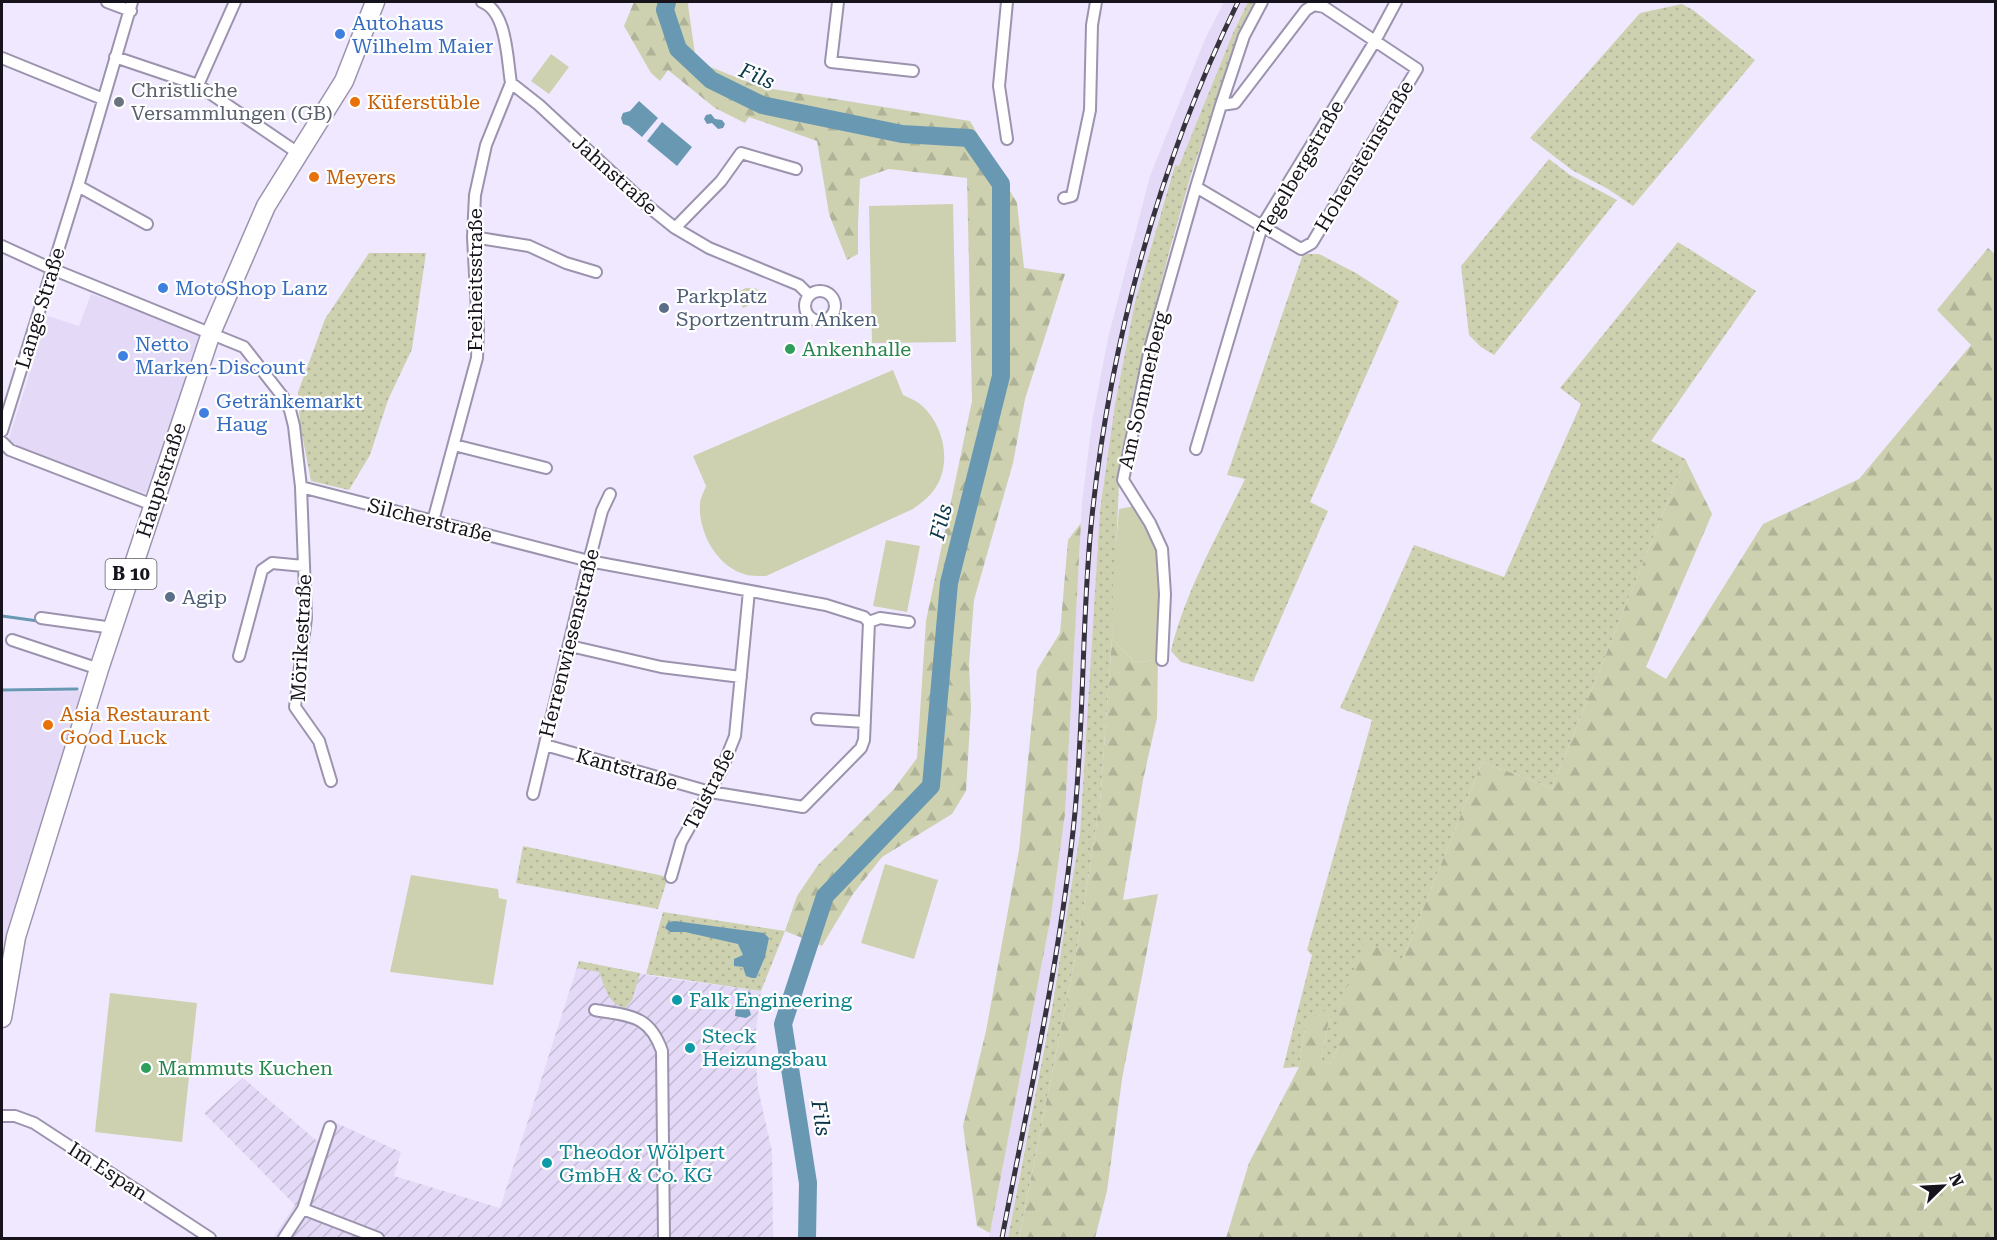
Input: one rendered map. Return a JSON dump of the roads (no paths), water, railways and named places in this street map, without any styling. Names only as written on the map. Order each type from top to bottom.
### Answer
[{"type":"main road","name":"Hauptstraße","points":[[2,1018],[16,937],[99,669],[211,333],[266,206],[344,81],[375,2]]},
{"type":"street","points":[[107,2],[132,6]]},
{"type":"street","points":[[198,85],[235,2]]},
{"type":"street","points":[[482,2],[498,6],[511,83]]},
{"type":"street","points":[[838,2],[831,63],[913,70]]},
{"type":"street","points":[[1007,2],[999,86],[1007,139]]},
{"type":"street","points":[[1064,198],[1072,196],[1090,110],[1092,25],[1096,2]]},
{"type":"street","name":"Am Sommerberg","points":[[1162,660],[1165,594],[1162,549],[1150,523],[1123,480],[1150,349],[1196,187],[1244,36],[1262,2]]},
{"type":"street","name":"Tegelbergstraße","points":[[1196,449],[1262,226],[1375,41],[1396,2]]},
{"type":"street","points":[[1221,105],[1235,103],[1306,10],[1314,5],[1324,7],[1375,41]]},
{"type":"street","name":"Lange Straße","points":[[2,431],[132,6]]},
{"type":"street","name":"Hohensteinstraße","points":[[1262,226],[1301,249],[1311,243],[1417,69],[1375,41]]},
{"type":"street","points":[[116,57],[198,85],[298,153]]},
{"type":"street","points":[[2,58],[103,99]]},
{"type":"street","name":"Jahnstraße","points":[[511,83],[539,105],[649,207],[675,228],[709,248],[799,285],[809,295]]},
{"type":"street","name":"Freiheitsstraße","points":[[433,521],[477,358],[478,330],[473,237],[475,195],[486,146],[511,83]]},
{"type":"street","points":[[675,228],[721,181],[741,153],[796,169]]},
{"type":"street","points":[[78,186],[147,224]]},
{"type":"street","points":[[1196,187],[1262,226]]},
{"type":"street","points":[[473,237],[529,246],[596,272]]},
{"type":"street","points":[[2,246],[52,269],[244,347],[283,397],[290,410],[301,487]]},
{"type":"street","points":[[454,445],[546,468]]},
{"type":"street","points":[[6,446],[153,505]]},
{"type":"street","name":"Silcherstraße","points":[[301,487],[589,561],[826,605],[864,617],[869,622]]},
{"type":"street","name":"Mörikestraße","points":[[301,487],[306,618],[295,707],[319,741],[331,781]]},
{"type":"street","name":"Herrenwiesenstraße","points":[[533,794],[589,561],[602,511],[610,494]]},
{"type":"street","points":[[239,656],[262,570],[272,563],[304,567]]},
{"type":"street","name":"Talstraße","points":[[672,878],[681,842],[710,792],[735,736],[749,591]]},
{"type":"street","points":[[41,618],[113,628]]},
{"type":"street","points":[[817,719],[865,722],[869,622],[880,618],[909,622]]},
{"type":"street","points":[[12,640],[99,669]]},
{"type":"street","points":[[570,646],[662,667],[741,677]]},
{"type":"street","name":"Kantstraße","points":[[545,745],[710,792],[803,807],[861,748],[865,722]]},
{"type":"street","points":[[595,1010],[631,1017],[650,1026],[662,1051],[664,1239]]},
{"type":"street","name":"Im Espan","points":[[2,1116],[15,1116],[34,1123],[210,1239]]},
{"type":"street","points":[[284,1239],[303,1209],[330,1127]]},
{"type":"street","points":[[303,1209],[378,1239]]},
{"type":"water","points":[[639,101],[658,118],[642,137],[623,124],[621,118],[623,113],[630,111]]},
{"type":"water","points":[[711,114],[715,119],[722,120],[725,124],[723,128],[718,129],[712,123],[707,124],[704,119],[706,115]]},
{"type":"water","points":[[662,122],[692,147],[677,166],[647,141]]},
{"type":"water","points":[[668,922],[764,933],[769,938],[765,957],[756,978],[746,976],[743,967],[734,966],[734,959],[743,955],[738,944],[685,932],[670,932],[665,928]]},
{"type":"water","points":[[746,991],[751,993],[749,1008],[751,1015],[746,1018],[735,1016],[737,998]]},
{"type":"waterway","name":"Fils","points":[[667,2],[665,10],[678,49],[711,80],[762,105],[902,134],[969,138],[1001,184],[1001,376],[949,583],[931,786],[825,896],[783,1024],[808,1183],[807,1238]]},
{"type":"waterway","points":[[2,616],[38,621]]},
{"type":"waterway","points":[[2,690],[77,689]]},
{"type":"railway","points":[[1002,1238],[1043,1026],[1069,866],[1078,776],[1091,526],[1110,391],[1124,324],[1161,192],[1209,64],[1238,2]]},
{"type":"place","name":"Autohaus Wilhelm Maier","points":[[340,34]]},
{"type":"place","name":"Christliche Versammlungen (GB)","points":[[119,102]]},
{"type":"place","name":"Küferstüble","points":[[355,102]]},
{"type":"place","name":"Meyers","points":[[314,177]]},
{"type":"place","name":"MotoShop Lanz","points":[[163,288]]},
{"type":"place","name":"Parkplatz Sportzentrum Anken","points":[[664,308]]},
{"type":"place","name":"Ankenhalle","points":[[790,349]]},
{"type":"place","name":"Netto Marken-Discount","points":[[123,356]]},
{"type":"place","name":"Getränkemarkt Haug","points":[[204,413]]},
{"type":"place","name":"Agip","points":[[170,597]]},
{"type":"place","name":"Asia Restaurant Good Luck","points":[[48,725]]},
{"type":"place","name":"Falk Engineering","points":[[677,1000]]},
{"type":"place","name":"Steck Heizungsbau","points":[[690,1048]]},
{"type":"place","name":"Mammuts Kuchen","points":[[146,1068]]},
{"type":"place","name":"Theodor Wölpert GmbH & Co. KG","points":[[547,1163]]}]
